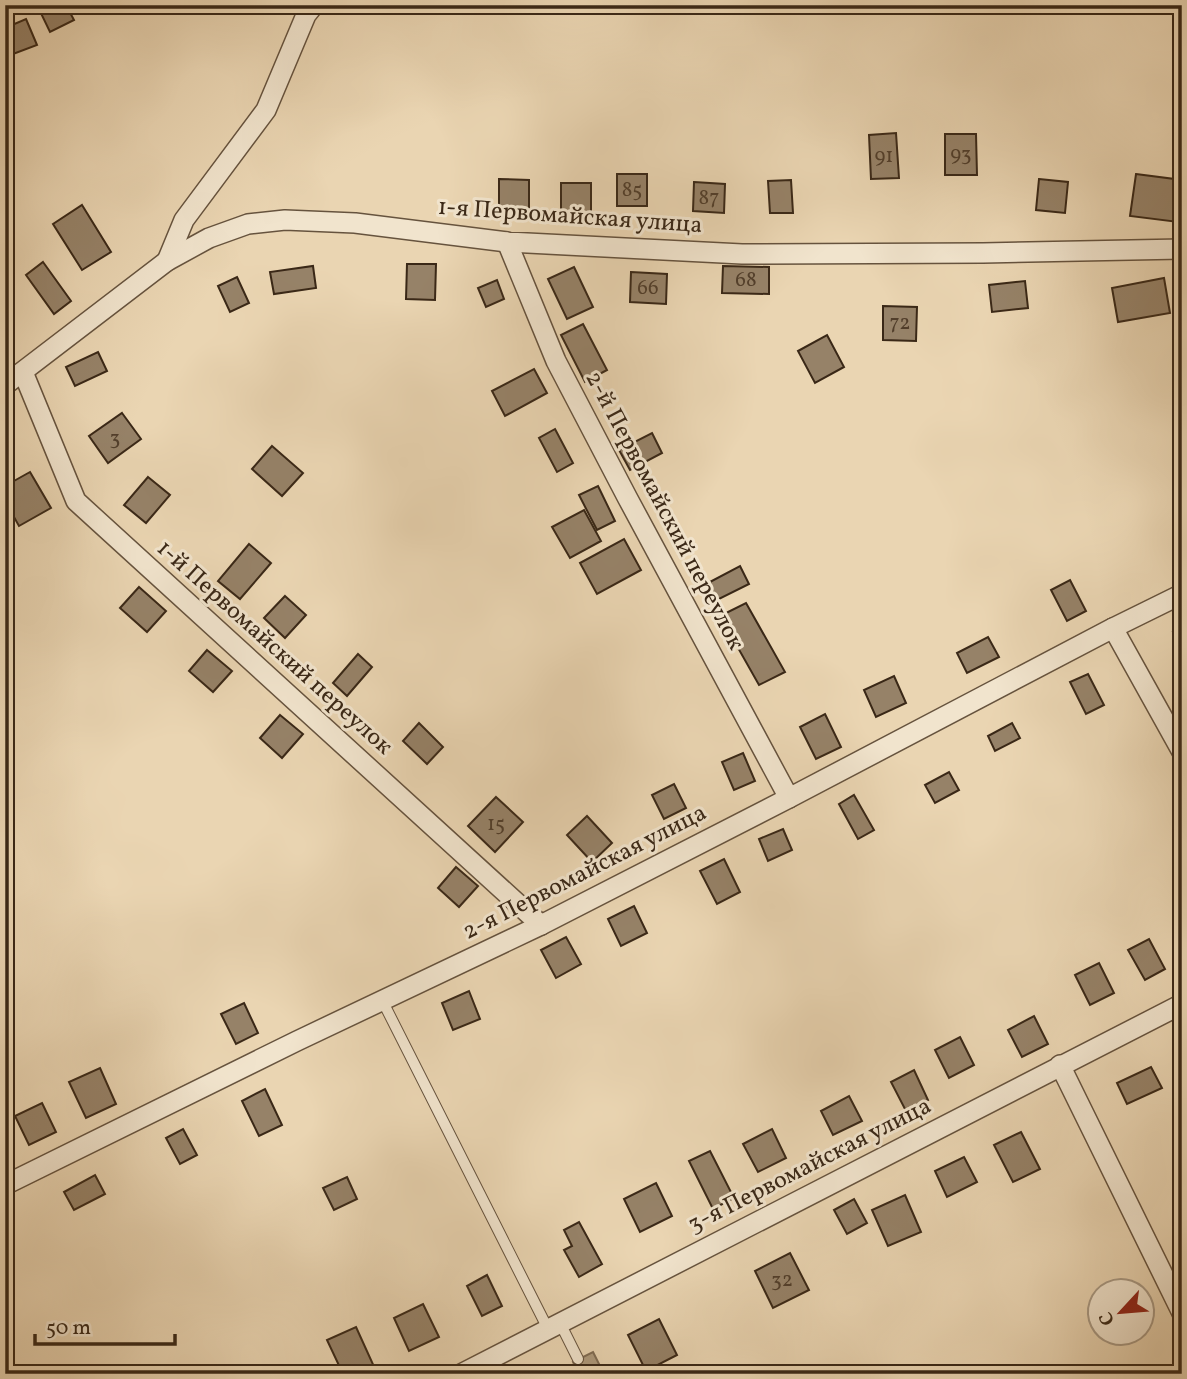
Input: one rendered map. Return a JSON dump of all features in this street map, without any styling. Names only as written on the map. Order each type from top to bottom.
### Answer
[{"type":"street","points":[[167,261],[184,220],[266,110],[306,15],[314,5]]},
{"type":"street","name":"1-я Первомайская улица","points":[[5,386],[167,261],[209,238],[248,224],[285,220],[355,223],[508,242],[741,254],[1182,249]]},
{"type":"street","name":"2-й Первомайский переулок","points":[[508,242],[556,361],[789,798]]},
{"type":"street","name":"1-й Первомайский переулок","points":[[23,372],[76,501],[541,925]]},
{"type":"street","name":"2-я Первомайская улица","points":[[5,1185],[541,925],[1182,594]]},
{"type":"street","points":[[1113,628],[1182,752]]},
{"type":"street","name":"3-я Первомайская улица","points":[[461,1374],[1182,1004]]},
{"type":"street","points":[[1060,1065],[1182,1313]]},
{"type":"lane","points":[[382,1000],[554,1326],[578,1359]]},
{"type":"shaded area","points":[[593,1352],[604,1374],[579,1374],[573,1362]]},
{"type":"building","points":[[37,5],[66,5],[74,20],[50,32]]},
{"type":"building","points":[[26,19],[37,45],[5,57],[5,28]]},
{"type":"building","points":[[896,133],[899,178],[871,179],[869,135]]},
{"type":"building","points":[[945,134],[976,134],[977,175],[945,175]]},
{"type":"building","points":[[617,174],[647,174],[647,206],[617,206]]},
{"type":"building","points":[[1136,174],[1182,180],[1178,222],[1130,216]]},
{"type":"building","points":[[499,179],[529,180],[529,212],[499,211]]},
{"type":"building","points":[[1039,179],[1068,182],[1065,213],[1036,210]]},
{"type":"building","points":[[791,180],[793,213],[770,213],[768,181]]},
{"type":"building","points":[[694,182],[725,184],[724,213],[693,211]]},
{"type":"building","points":[[561,183],[591,183],[591,215],[561,215]]},
{"type":"building","points":[[82,205],[111,252],[82,270],[53,224]]},
{"type":"building","points":[[43,262],[71,301],[54,314],[26,275]]},
{"type":"building","points":[[407,264],[436,264],[435,300],[406,299]]},
{"type":"building","points":[[313,266],[316,288],[274,294],[270,272]]},
{"type":"building","points":[[723,266],[769,267],[769,294],[722,293]]},
{"type":"building","points":[[574,267],[593,307],[567,319],[548,279]]},
{"type":"building","points":[[631,272],[667,274],[666,304],[630,302]]},
{"type":"building","points":[[237,277],[249,303],[230,312],[218,286]]},
{"type":"building","points":[[1164,278],[1170,313],[1118,322],[1112,288]]},
{"type":"building","points":[[497,280],[504,299],[486,307],[478,288]]},
{"type":"building","points":[[1025,281],[1028,308],[992,312],[989,285]]},
{"type":"building","points":[[883,306],[917,307],[916,341],[883,340]]},
{"type":"building","points":[[583,324],[607,370],[585,382],[561,335]]},
{"type":"building","points":[[827,335],[844,367],[815,383],[798,351]]},
{"type":"building","points":[[98,352],[107,371],[75,386],[66,367]]},
{"type":"building","points":[[534,369],[547,393],[505,416],[492,391]]},
{"type":"building","points":[[122,413],[141,439],[108,463],[89,436]]},
{"type":"building","points":[[555,429],[573,463],[557,472],[539,438]]},
{"type":"building","points":[[652,433],[662,453],[630,470],[619,450]]},
{"type":"building","points":[[272,446],[303,473],[282,496],[252,469]]},
{"type":"building","points":[[30,472],[51,508],[19,526],[5,501],[5,486]]},
{"type":"building","points":[[148,477],[170,495],[146,523],[124,505]]},
{"type":"building","points":[[598,486],[615,521],[597,530],[579,495]]},
{"type":"building","points":[[584,510],[601,541],[570,558],[552,527]]},
{"type":"building","points":[[624,539],[641,570],[597,594],[580,563]]},
{"type":"building","points":[[249,544],[271,563],[240,599],[218,581]]},
{"type":"building","points":[[740,566],[749,584],[717,600],[708,583]]},
{"type":"building","points":[[1070,580],[1086,611],[1067,621],[1051,590]]},
{"type":"building","points":[[139,587],[166,611],[147,632],[120,608]]},
{"type":"building","points":[[285,596],[306,615],[285,638],[264,618]]},
{"type":"building","points":[[746,603],[785,672],[759,685],[720,616]]},
{"type":"building","points":[[1182,627],[1182,649],[1173,632]]},
{"type":"building","points":[[988,637],[999,657],[967,673],[957,653]]},
{"type":"building","points":[[207,650],[232,671],[213,692],[189,671]]},
{"type":"building","points":[[358,654],[372,667],[347,696],[333,683]]},
{"type":"building","points":[[1088,674],[1104,705],[1086,714],[1070,682]]},
{"type":"building","points":[[894,676],[906,703],[876,717],[864,690]]},
{"type":"building","points":[[825,714],[841,747],[816,759],[800,727]]},
{"type":"building","points":[[280,715],[303,734],[282,758],[260,738]]},
{"type":"building","points":[[419,723],[443,747],[427,764],[403,741]]},
{"type":"building","points":[[1012,723],[1020,738],[995,751],[988,736]]},
{"type":"building","points":[[743,753],[755,781],[734,790],[722,762]]},
{"type":"building","points":[[949,772],[959,790],[935,803],[925,785]]},
{"type":"building","points":[[674,784],[686,808],[664,819],[652,795]]},
{"type":"building","points":[[854,795],[874,830],[858,839],[839,804]]},
{"type":"building","points":[[496,797],[523,822],[495,852],[468,826]]},
{"type":"building","points":[[587,816],[612,843],[592,862],[567,835]]},
{"type":"building","points":[[783,829],[792,850],[768,861],[759,839]]},
{"type":"building","points":[[724,859],[740,892],[717,904],[700,871]]},
{"type":"building","points":[[456,867],[478,886],[459,907],[438,888]]},
{"type":"building","points":[[634,906],[647,933],[621,946],[608,919]]},
{"type":"building","points":[[1182,922],[1182,941],[1174,926]]},
{"type":"building","points":[[566,937],[581,964],[556,978],[541,950]]},
{"type":"building","points":[[1149,939],[1165,969],[1145,980],[1128,950]]},
{"type":"building","points":[[1099,963],[1114,993],[1090,1005],[1075,975]]},
{"type":"building","points":[[469,991],[480,1019],[453,1030],[442,1003]]},
{"type":"building","points":[[244,1003],[258,1033],[236,1044],[221,1014]]},
{"type":"building","points":[[1034,1016],[1048,1044],[1022,1057],[1008,1030]]},
{"type":"building","points":[[960,1037],[974,1065],[949,1078],[935,1050]]},
{"type":"building","points":[[1151,1067],[1162,1088],[1127,1104],[1117,1083]]},
{"type":"building","points":[[100,1068],[116,1104],[86,1118],[69,1082]]},
{"type":"building","points":[[914,1070],[928,1100],[906,1111],[891,1082]]},
{"type":"building","points":[[265,1089],[282,1125],[259,1136],[242,1101]]},
{"type":"building","points":[[849,1096],[862,1121],[833,1135],[821,1111]]},
{"type":"building","points":[[42,1103],[56,1132],[29,1145],[15,1116]]},
{"type":"building","points":[[183,1129],[197,1155],[180,1164],[166,1138]]},
{"type":"building","points":[[772,1129],[786,1158],[758,1172],[743,1144]]},
{"type":"building","points":[[1021,1132],[1040,1169],[1013,1182],[994,1145]]},
{"type":"building","points":[[710,1151],[734,1198],[713,1209],[689,1161]]},
{"type":"building","points":[[964,1157],[977,1182],[947,1197],[935,1171]]},
{"type":"building","points":[[95,1175],[105,1194],[74,1210],[64,1192]]},
{"type":"building","points":[[347,1177],[357,1199],[334,1210],[323,1188]]},
{"type":"building","points":[[656,1183],[672,1216],[640,1232],[624,1199]]},
{"type":"building","points":[[905,1195],[921,1232],[888,1246],[872,1210]]},
{"type":"building","points":[[854,1199],[867,1223],[847,1234],[834,1210]]},
{"type":"building","points":[[579,1222],[602,1264],[579,1277],[564,1250],[572,1246],[564,1230]]},
{"type":"building","points":[[790,1253],[809,1290],[773,1308],[755,1271]]},
{"type":"building","points":[[487,1275],[502,1306],[482,1316],[467,1286]]},
{"type":"building","points":[[423,1304],[439,1337],[409,1351],[394,1318]]},
{"type":"building","points":[[659,1319],[677,1355],[646,1371],[628,1335]]},
{"type":"building","points":[[356,1327],[376,1371],[370,1374],[343,1374],[327,1340]]}]
